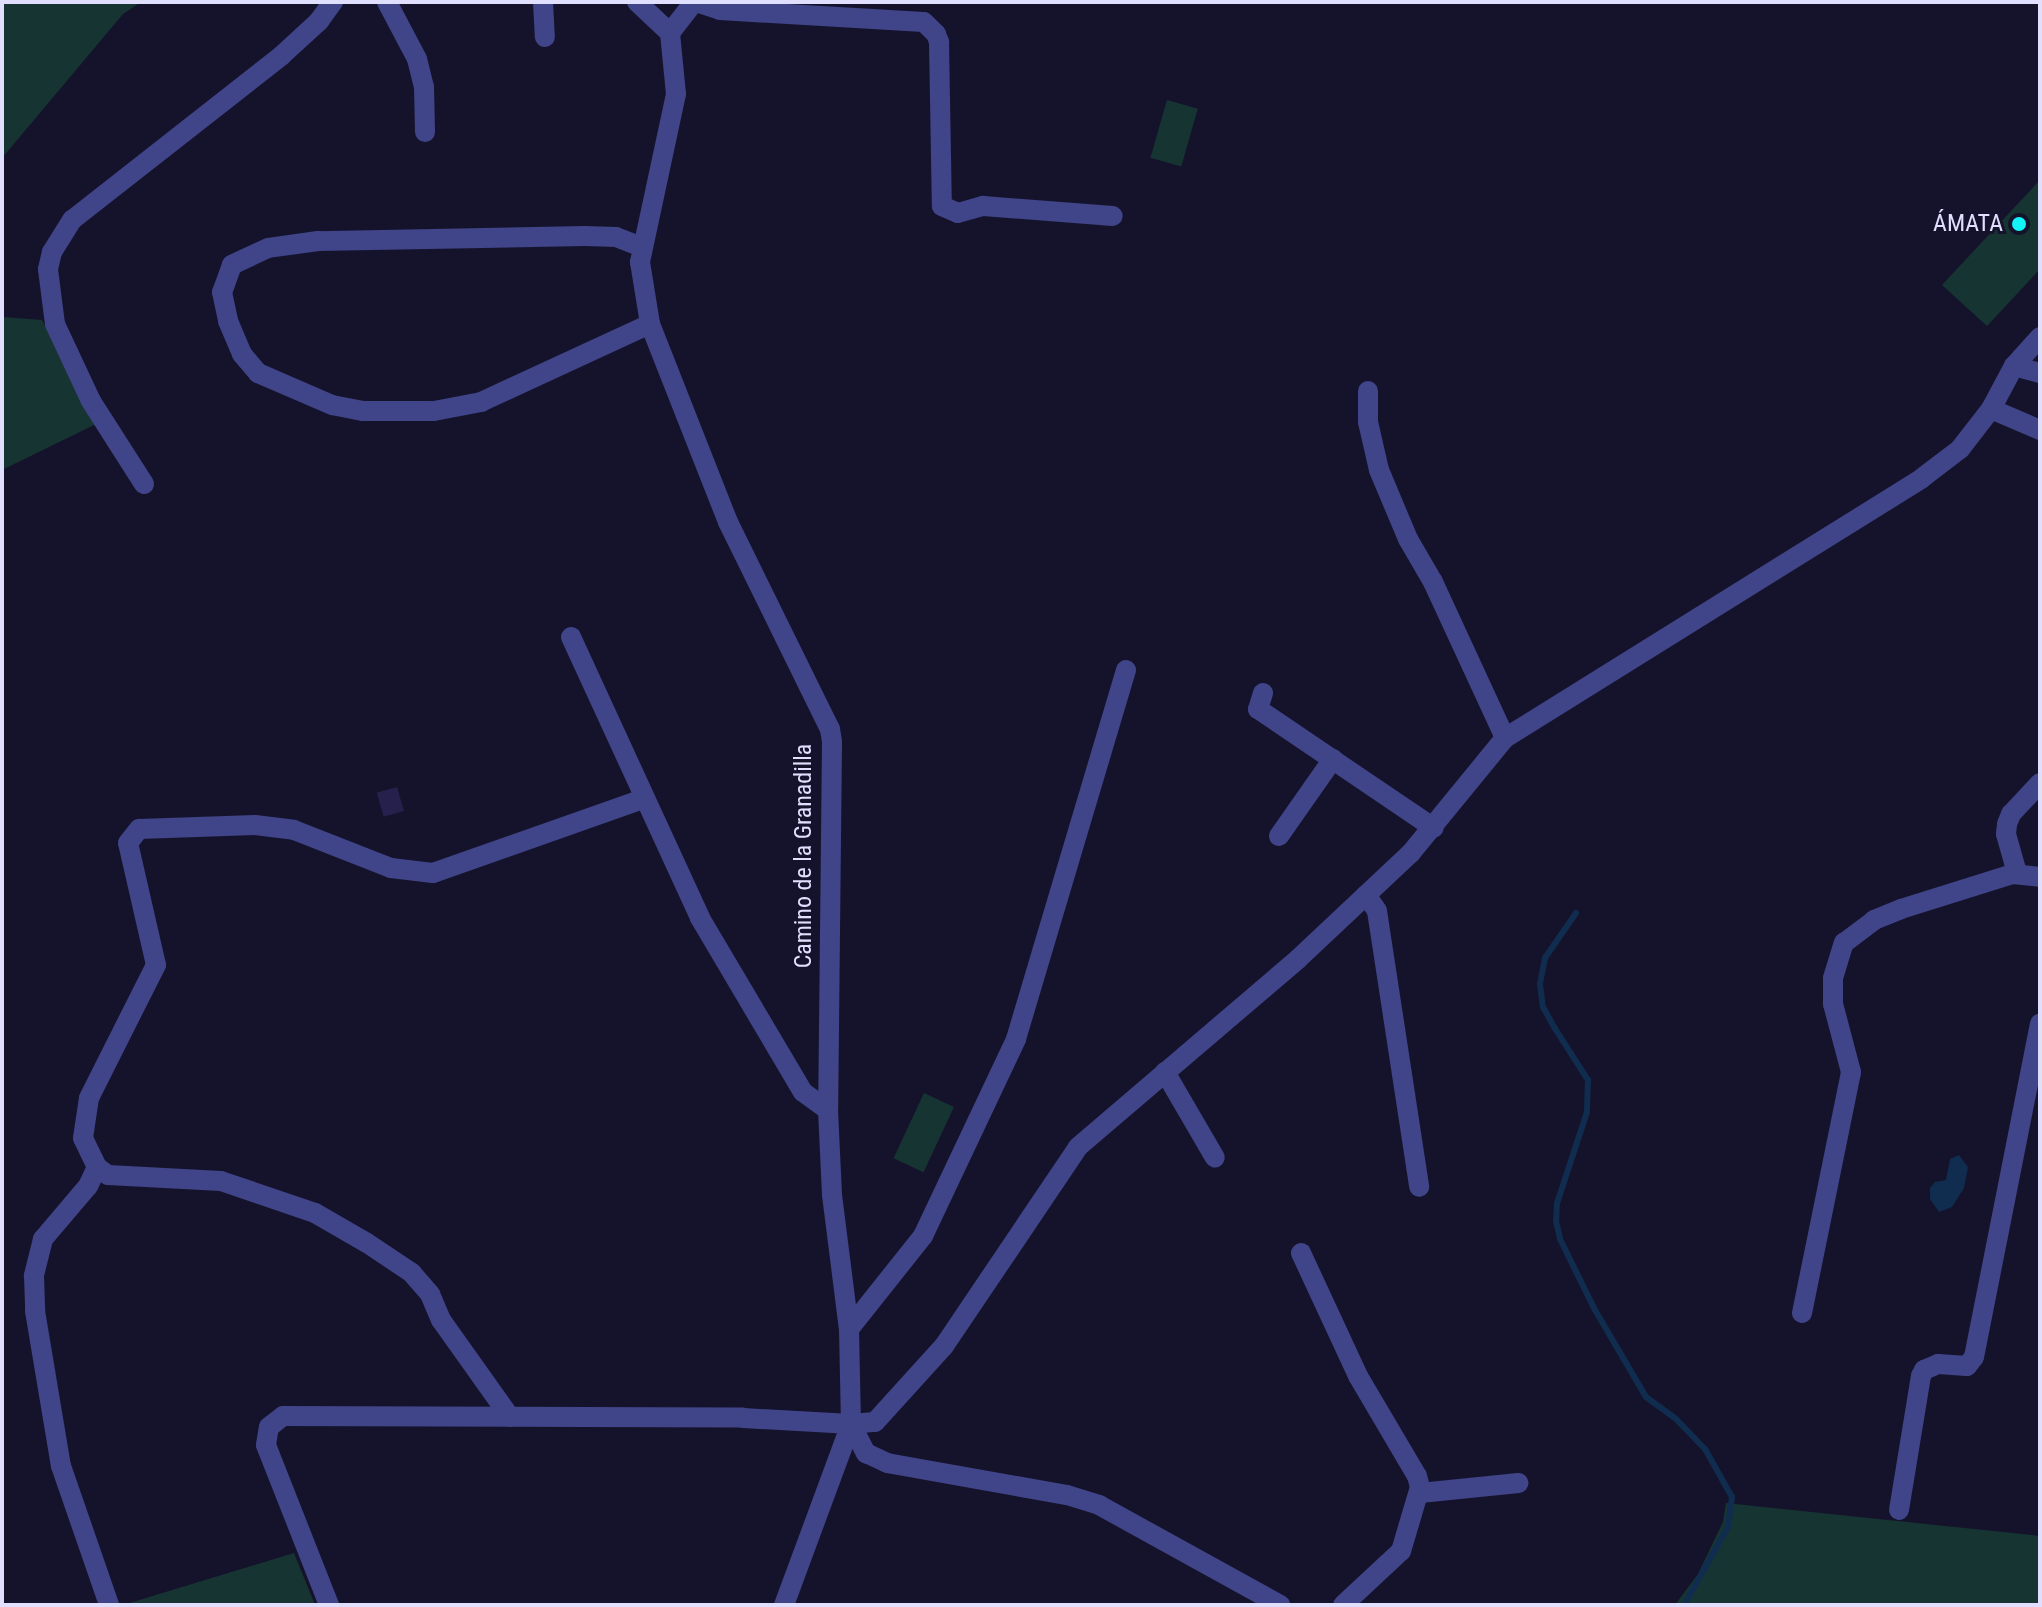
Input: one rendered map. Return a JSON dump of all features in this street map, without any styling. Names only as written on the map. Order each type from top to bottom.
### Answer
[{"type":"street","points":[[144,484],[91,401],[55,324],[48,269],[52,252],[72,220],[281,56],[319,21],[333,2]]},
{"type":"street","points":[[387,2],[417,59],[424,87],[425,132]]},
{"type":"street","points":[[543,2],[545,37]]},
{"type":"street","points":[[637,2],[670,33],[695,2],[720,10],[924,22],[939,42],[942,206],[958,213],[983,206],[1113,216]]},
{"type":"street","name":"Camino de la Granadilla","points":[[670,33],[676,94],[640,262],[650,324],[728,522],[830,729],[828,1110],[832,1195],[849,1329],[851,1424],[784,1605]]},
{"type":"street","points":[[642,247],[616,237],[585,236],[318,241],[268,248],[232,265],[222,292],[228,321],[242,354],[258,373],[332,405],[363,411],[434,411],[481,402],[650,324]]},
{"type":"street","points":[[329,1605],[266,1445],[269,1427],[275,1420],[293,1414],[875,1422],[944,1346],[1078,1147],[1366,895],[1434,828],[1505,738],[1922,478],[1960,449],[1991,409],[2014,366],[2040,337]]},
{"type":"street","points":[[2014,366],[2040,373]]},
{"type":"street","points":[[1368,391],[1368,422],[1379,470],[1408,539],[1433,582],[1505,738]]},
{"type":"street","points":[[1991,409],[2040,430]]},
{"type":"street","points":[[571,637],[700,918],[803,1092],[828,1110]]},
{"type":"street","points":[[849,1329],[923,1236],[1016,1039],[1126,670]]},
{"type":"street","points":[[1263,693],[1258,709],[1434,828]]},
{"type":"street","points":[[1279,836],[1333,759]]},
{"type":"street","points":[[2017,873],[2006,834],[2007,824],[2011,814],[2040,783]]},
{"type":"street","points":[[510,1417],[441,1320],[430,1294],[412,1273],[367,1243],[315,1213],[233,1185],[108,1175],[97,1167],[83,1138],[89,1098],[156,965],[128,843],[139,829],[255,825],[294,830],[391,868],[433,873],[643,799]]},
{"type":"street","points":[[1802,1313],[1851,1072],[1833,1004],[1833,978],[1844,943],[1874,920],[1901,909],[2017,873],[2040,877]]},
{"type":"street","points":[[1366,895],[1377,911],[1419,1187]]},
{"type":"street","points":[[1899,1510],[1921,1376],[1924,1370],[1938,1364],[1967,1366],[1974,1357],[2040,1023]]},
{"type":"street","points":[[1165,1072],[1215,1158]]},
{"type":"street","points":[[97,1167],[88,1186],[43,1239],[34,1276],[35,1311],[61,1466],[109,1605]]},
{"type":"street","points":[[1301,1253],[1358,1376],[1417,1476],[1420,1493],[1401,1551],[1343,1605]]},
{"type":"street","points":[[851,1424],[866,1453],[887,1463],[1067,1495],[1099,1505],[1280,1605]]},
{"type":"street","points":[[1420,1493],[1518,1483]]},
{"type":"green space","points":[[2,2],[141,2],[123,14],[2,158]]},
{"type":"green space","points":[[1167,100],[1198,109],[1181,166],[1150,158]]},
{"type":"green space","name":"ÁMATA","points":[[2040,180],[2040,269],[1987,326],[1942,285]]},
{"type":"green space","points":[[2,317],[42,320],[96,424],[2,470]]},
{"type":"green space","points":[[924,1093],[954,1107],[923,1172],[894,1158]]},
{"type":"green space","points":[[1726,1503],[2040,1536],[2040,1605],[1675,1605],[1698,1574],[1723,1522]]},
{"type":"green space","points":[[294,1553],[315,1605],[123,1605]]},
{"type":"water","points":[[1959,1155],[1968,1167],[1964,1188],[1952,1207],[1939,1212],[1930,1199],[1930,1188],[1935,1182],[1946,1180],[1950,1159]]},
{"type":"building","points":[[397,787],[404,811],[384,817],[377,793]]},
{"type":"waterway","points":[[1576,913],[1545,958],[1540,984],[1543,1007],[1588,1080],[1587,1112],[1557,1203],[1556,1221],[1560,1239],[1595,1310],[1646,1397],[1676,1419],[1705,1449],[1732,1497],[1728,1527],[1684,1605]]},
{"type":"place","name":"ÁMATA","points":[[2019,224]]}]
